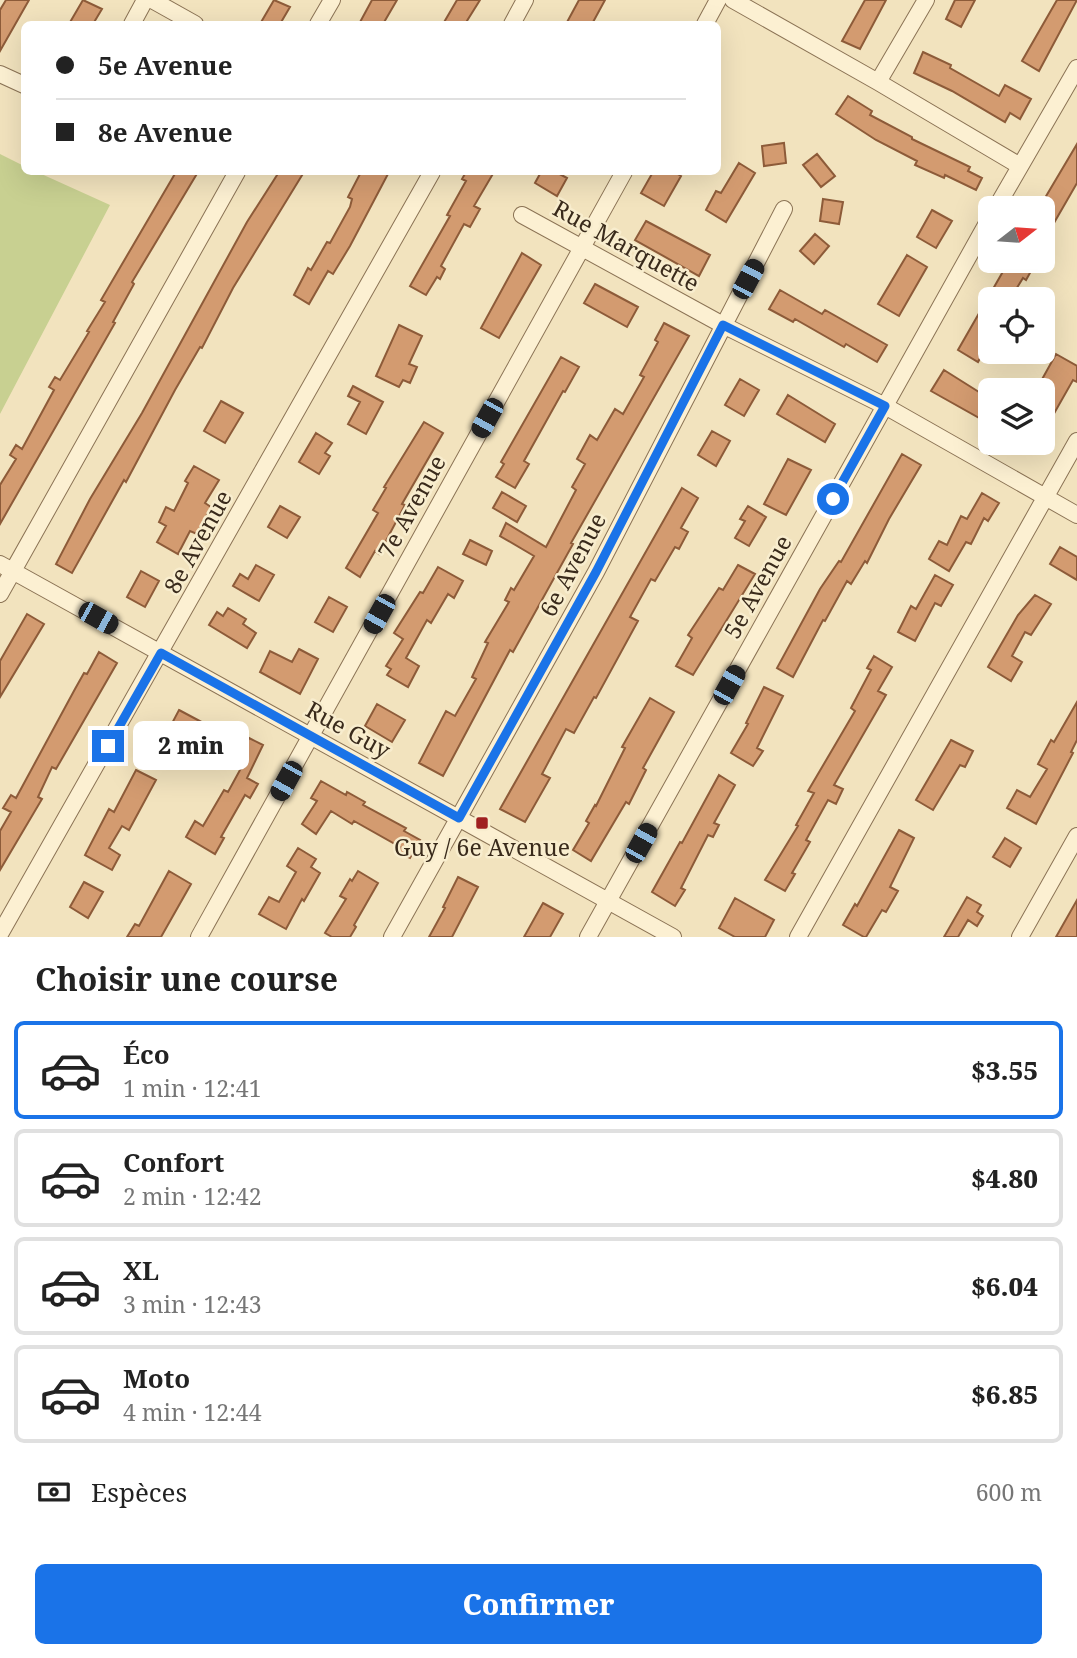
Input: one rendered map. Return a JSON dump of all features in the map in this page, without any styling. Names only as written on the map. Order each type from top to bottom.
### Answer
[{"type":"street","points":[[134,21],[145,0]]},
{"type":"street","points":[[152,0],[190,21]]},
{"type":"street","points":[[320,21],[332,0]]},
{"type":"street","points":[[514,21],[525,0]]},
{"type":"street","points":[[707,21],[718,0]]},
{"type":"street","points":[[733,0],[1020,166]]},
{"type":"street","points":[[878,82],[926,0]]},
{"type":"street","points":[[1003,196],[1077,68]]},
{"type":"street","points":[[0,74],[21,84]]},
{"type":"street","points":[[0,594],[6,568],[235,175]]},
{"type":"street","name":"8e Avenue","points":[[0,934],[430,175]]},
{"type":"street","name":"7e Avenue","points":[[199,937],[622,175]]},
{"type":"street","name":"6e Avenue","points":[[392,937],[596,572],[784,209]]},
{"type":"street","name":"Rue Marquette","points":[[522,215],[723,325],[885,406],[1077,515]]},
{"type":"street","name":"5e Avenue","points":[[588,937],[978,239]]},
{"type":"street","points":[[798,937],[1077,442]]},
{"type":"street","name":"Rue Guy","points":[[6,568],[673,937]]},
{"type":"street","points":[[1020,937],[1077,836]]},
{"type":"green space","points":[[0,154],[21,164],[21,175],[44,175],[110,205],[0,414]]},
{"type":"building","points":[[6,0],[29,0],[0,51],[0,10]]},
{"type":"building","points":[[83,0],[102,9],[95,21],[71,21]]},
{"type":"building","points":[[274,0],[290,7],[282,21],[262,21]]},
{"type":"building","points":[[372,0],[397,0],[385,21],[361,21]]},
{"type":"building","points":[[457,0],[480,0],[467,21],[445,21]]},
{"type":"building","points":[[579,0],[605,0],[594,21],[568,21]]},
{"type":"building","points":[[865,0],[886,0],[860,49],[842,41]]},
{"type":"building","points":[[955,0],[975,0],[961,27],[946,19]]},
{"type":"building","points":[[1057,0],[1077,0],[1039,71],[1022,61]]},
{"type":"building","points":[[923,52],[951,65],[950,68],[999,96],[1005,85],[1031,99],[1020,119],[1010,113],[1005,122],[952,91],[914,73]]},
{"type":"building","points":[[848,96],[872,111],[870,115],[970,167],[968,171],[982,178],[976,190],[945,175],[944,178],[915,165],[917,161],[876,140],[836,114]]},
{"type":"building","points":[[784,143],[786,163],[764,166],[762,146]]},
{"type":"building","points":[[1077,144],[1077,183],[1055,221],[1055,196],[1046,196]]},
{"type":"building","points":[[817,154],[835,176],[821,187],[803,165]]},
{"type":"building","points":[[739,163],[755,173],[726,222],[706,210],[716,191],[721,193]]},
{"type":"building","points":[[174,175],[196,175],[132,282],[134,284],[113,322],[115,323],[0,524],[0,485],[16,459],[10,455],[16,445],[22,449],[54,390],[49,387],[55,377],[60,380],[89,332],[87,331],[105,302],[101,300]]},
{"type":"building","points":[[277,175],[302,175],[233,288],[202,348],[200,347],[175,390],[126,482],[124,480],[72,573],[56,564],[247,222]]},
{"type":"building","points":[[359,175],[387,175],[333,274],[328,271],[309,304],[294,295],[308,268],[311,270],[327,242],[330,243],[350,207],[352,199],[348,197]]},
{"type":"building","points":[[464,175],[492,175],[474,206],[480,209],[470,227],[464,224],[441,266],[445,269],[440,279],[437,277],[426,295],[410,286],[450,216],[447,215],[466,181],[462,179]]},
{"type":"building","points":[[539,175],[562,175],[567,178],[557,196],[535,183]]},
{"type":"building","points":[[651,175],[681,176],[664,206],[641,193]]},
{"type":"building","points":[[823,199],[843,202],[839,224],[820,221]]},
{"type":"building","points":[[932,210],[952,221],[936,248],[917,237]]},
{"type":"building","points":[[646,221],[710,255],[699,276],[635,240]]},
{"type":"building","points":[[815,234],[829,246],[814,264],[800,251]]},
{"type":"building","points":[[522,253],[541,265],[499,338],[481,328]]},
{"type":"building","points":[[907,255],[927,267],[899,316],[878,304]]},
{"type":"building","points":[[1002,273],[1030,273],[1017,287],[994,287]]},
{"type":"building","points":[[595,284],[638,307],[627,327],[584,303]]},
{"type":"building","points":[[780,290],[822,314],[825,310],[887,345],[877,362],[846,344],[844,347],[795,319],[793,322],[769,309]]},
{"type":"building","points":[[978,315],[978,362],[958,350]]},
{"type":"building","points":[[664,323],[689,336],[571,543],[573,544],[513,652],[510,650],[443,776],[419,763],[446,711],[455,716],[476,679],[472,677],[488,643],[485,642],[509,602],[505,600],[511,588],[514,590],[534,556],[500,536],[506,523],[546,547],[576,490],[572,487],[585,464],[577,459],[590,435],[597,440],[615,409],[623,414],[644,377],[640,375],[658,342],[655,340]]},
{"type":"building","points":[[399,325],[422,336],[409,364],[417,367],[410,383],[403,380],[399,387],[376,376]]},
{"type":"building","points":[[1055,356],[1077,366],[1077,382],[1073,380],[1055,412],[1055,378],[1043,378],[1050,364],[1055,364]]},
{"type":"building","points":[[561,357],[579,367],[524,461],[529,464],[515,488],[496,477],[504,464],[501,462]]},
{"type":"building","points":[[944,370],[978,391],[978,417],[931,391]]},
{"type":"building","points":[[740,379],[759,390],[744,416],[725,405]]},
{"type":"building","points":[[353,386],[383,402],[366,434],[348,424],[360,402],[348,396]]},
{"type":"building","points":[[788,395],[835,424],[825,442],[777,414]]},
{"type":"building","points":[[221,401],[243,413],[225,443],[204,431]]},
{"type":"building","points":[[424,422],[443,433],[402,504],[405,505],[379,554],[375,551],[360,577],[346,568],[378,513],[373,510],[386,488],[384,487]]},
{"type":"building","points":[[712,431],[730,441],[716,466],[698,455]]},
{"type":"building","points":[[316,433],[332,443],[325,453],[330,456],[319,474],[299,462]]},
{"type":"building","points":[[902,454],[921,465],[867,563],[865,561],[851,584],[847,581],[793,677],[777,668],[820,589],[839,561],[841,562]]},
{"type":"building","points":[[788,459],[811,470],[786,515],[764,504]]},
{"type":"building","points":[[194,466],[219,480],[205,503],[211,507],[197,534],[190,531],[178,554],[157,542],[166,526],[159,522],[166,507],[174,511],[188,483],[185,481]]},
{"type":"building","points":[[682,488],[698,498],[681,528],[688,532],[679,549],[675,547],[655,581],[651,579],[630,617],[638,621],[596,698],[594,697],[574,733],[566,729],[542,774],[550,778],[525,822],[500,809]]},
{"type":"building","points":[[502,492],[526,506],[517,522],[493,508]]},
{"type":"building","points":[[982,493],[999,503],[988,521],[984,518],[971,544],[966,542],[949,571],[929,559],[939,541],[947,545],[961,516],[967,519]]},
{"type":"building","points":[[280,506],[300,517],[287,538],[268,527]]},
{"type":"building","points":[[748,506],[766,517],[749,546],[735,538],[745,521],[740,519]]},
{"type":"building","points":[[470,540],[492,551],[486,565],[463,554]]},
{"type":"building","points":[[1060,547],[1077,557],[1077,580],[1050,564]]},
{"type":"building","points":[[256,565],[274,575],[259,601],[233,586],[240,574],[248,579]]},
{"type":"building","points":[[738,565],[755,574],[693,675],[676,666],[692,638],[688,635],[719,588],[723,590]]},
{"type":"building","points":[[438,567],[463,581],[454,598],[448,594],[431,623],[427,620],[406,658],[419,666],[408,687],[387,675],[391,669],[386,666],[403,639],[394,633]]},
{"type":"building","points":[[141,571],[159,581],[145,607],[127,597]]},
{"type":"building","points":[[935,575],[953,585],[941,606],[935,603],[915,641],[898,632],[911,606],[916,609]]},
{"type":"building","points":[[1035,595],[1051,604],[1031,635],[1025,632],[1012,656],[1022,662],[1011,681],[988,667],[1018,615]]},
{"type":"building","points":[[329,597],[347,607],[333,632],[315,622]]},
{"type":"building","points":[[228,608],[246,619],[243,624],[256,633],[247,648],[209,625],[217,612],[223,616]]},
{"type":"building","points":[[27,614],[44,624],[0,697],[0,661]]},
{"type":"building","points":[[299,649],[318,659],[300,694],[260,672],[270,651],[292,662]]},
{"type":"building","points":[[99,652],[117,663],[56,769],[52,767],[38,797],[42,799],[0,870],[0,831],[11,812],[3,808],[11,795],[16,798],[84,673],[87,674]]},
{"type":"building","points":[[874,656],[892,667],[878,691],[886,695],[834,785],[843,789],[836,804],[828,800],[806,840],[810,842],[785,891],[765,880],[798,826],[796,825],[814,793],[808,791],[855,711],[851,708],[871,670],[867,668]]},
{"type":"building","points":[[764,687],[783,696],[757,748],[763,751],[753,766],[731,753],[748,724],[746,723]]},
{"type":"building","points":[[650,698],[674,712],[643,768],[646,770],[629,804],[626,802],[591,861],[573,850],[625,748],[622,747]]},
{"type":"building","points":[[1077,702],[1077,740],[1071,752],[1073,753],[1036,824],[1007,808],[1017,790],[1030,797],[1047,769],[1038,764]]},
{"type":"building","points":[[377,704],[405,720],[392,742],[365,726]]},
{"type":"building","points":[[179,710],[211,727],[202,746],[169,729]]},
{"type":"building","points":[[249,738],[263,745],[247,778],[258,784],[250,798],[245,795],[221,837],[224,838],[215,854],[186,837],[195,821],[203,826],[224,790],[228,792],[246,759],[232,752],[238,739],[247,743]]},
{"type":"building","points":[[951,740],[973,751],[965,767],[960,765],[933,810],[916,800]]},
{"type":"building","points":[[136,770],[156,780],[129,830],[122,826],[109,848],[120,855],[112,870],[85,855],[109,809],[114,812]]},
{"type":"building","points":[[719,775],[735,785],[714,823],[719,825],[713,837],[708,835],[681,888],[685,890],[675,906],[652,892]]},
{"type":"building","points":[[321,781],[365,802],[363,805],[406,828],[404,831],[420,840],[410,858],[398,852],[400,847],[331,811],[316,834],[302,824],[317,801],[311,798]]},
{"type":"building","points":[[899,830],[914,838],[890,887],[898,891],[886,912],[882,910],[864,937],[843,925],[855,904],[857,906]]},
{"type":"building","points":[[1005,838],[1021,848],[1010,867],[993,857]]},
{"type":"building","points":[[298,848],[316,859],[311,867],[320,873],[286,929],[259,914],[269,897],[279,902],[296,872],[287,866]]},
{"type":"building","points":[[169,871],[191,884],[161,937],[127,937],[135,924],[139,926]]},
{"type":"building","points":[[358,871],[378,883],[350,937],[332,937],[325,933],[346,899],[340,896]]},
{"type":"building","points":[[458,877],[478,887],[452,937],[429,937],[445,908],[443,907]]},
{"type":"building","points":[[84,882],[103,892],[88,918],[70,907]]},
{"type":"building","points":[[967,897],[981,905],[977,912],[983,916],[977,926],[968,920],[958,937],[944,937]]},
{"type":"building","points":[[735,898],[774,920],[765,937],[735,937],[719,928]]},
{"type":"building","points":[[1077,900],[1077,937],[1056,937]]},
{"type":"building","points":[[543,903],[563,914],[550,937],[524,937]]},
{"type":"place","name":"Guy / 6e Avenue","points":[[482,823]]},
{"type":"route","points":[[108,746],[161,653],[459,818],[596,572],[723,325],[885,406],[833,499]]}]
